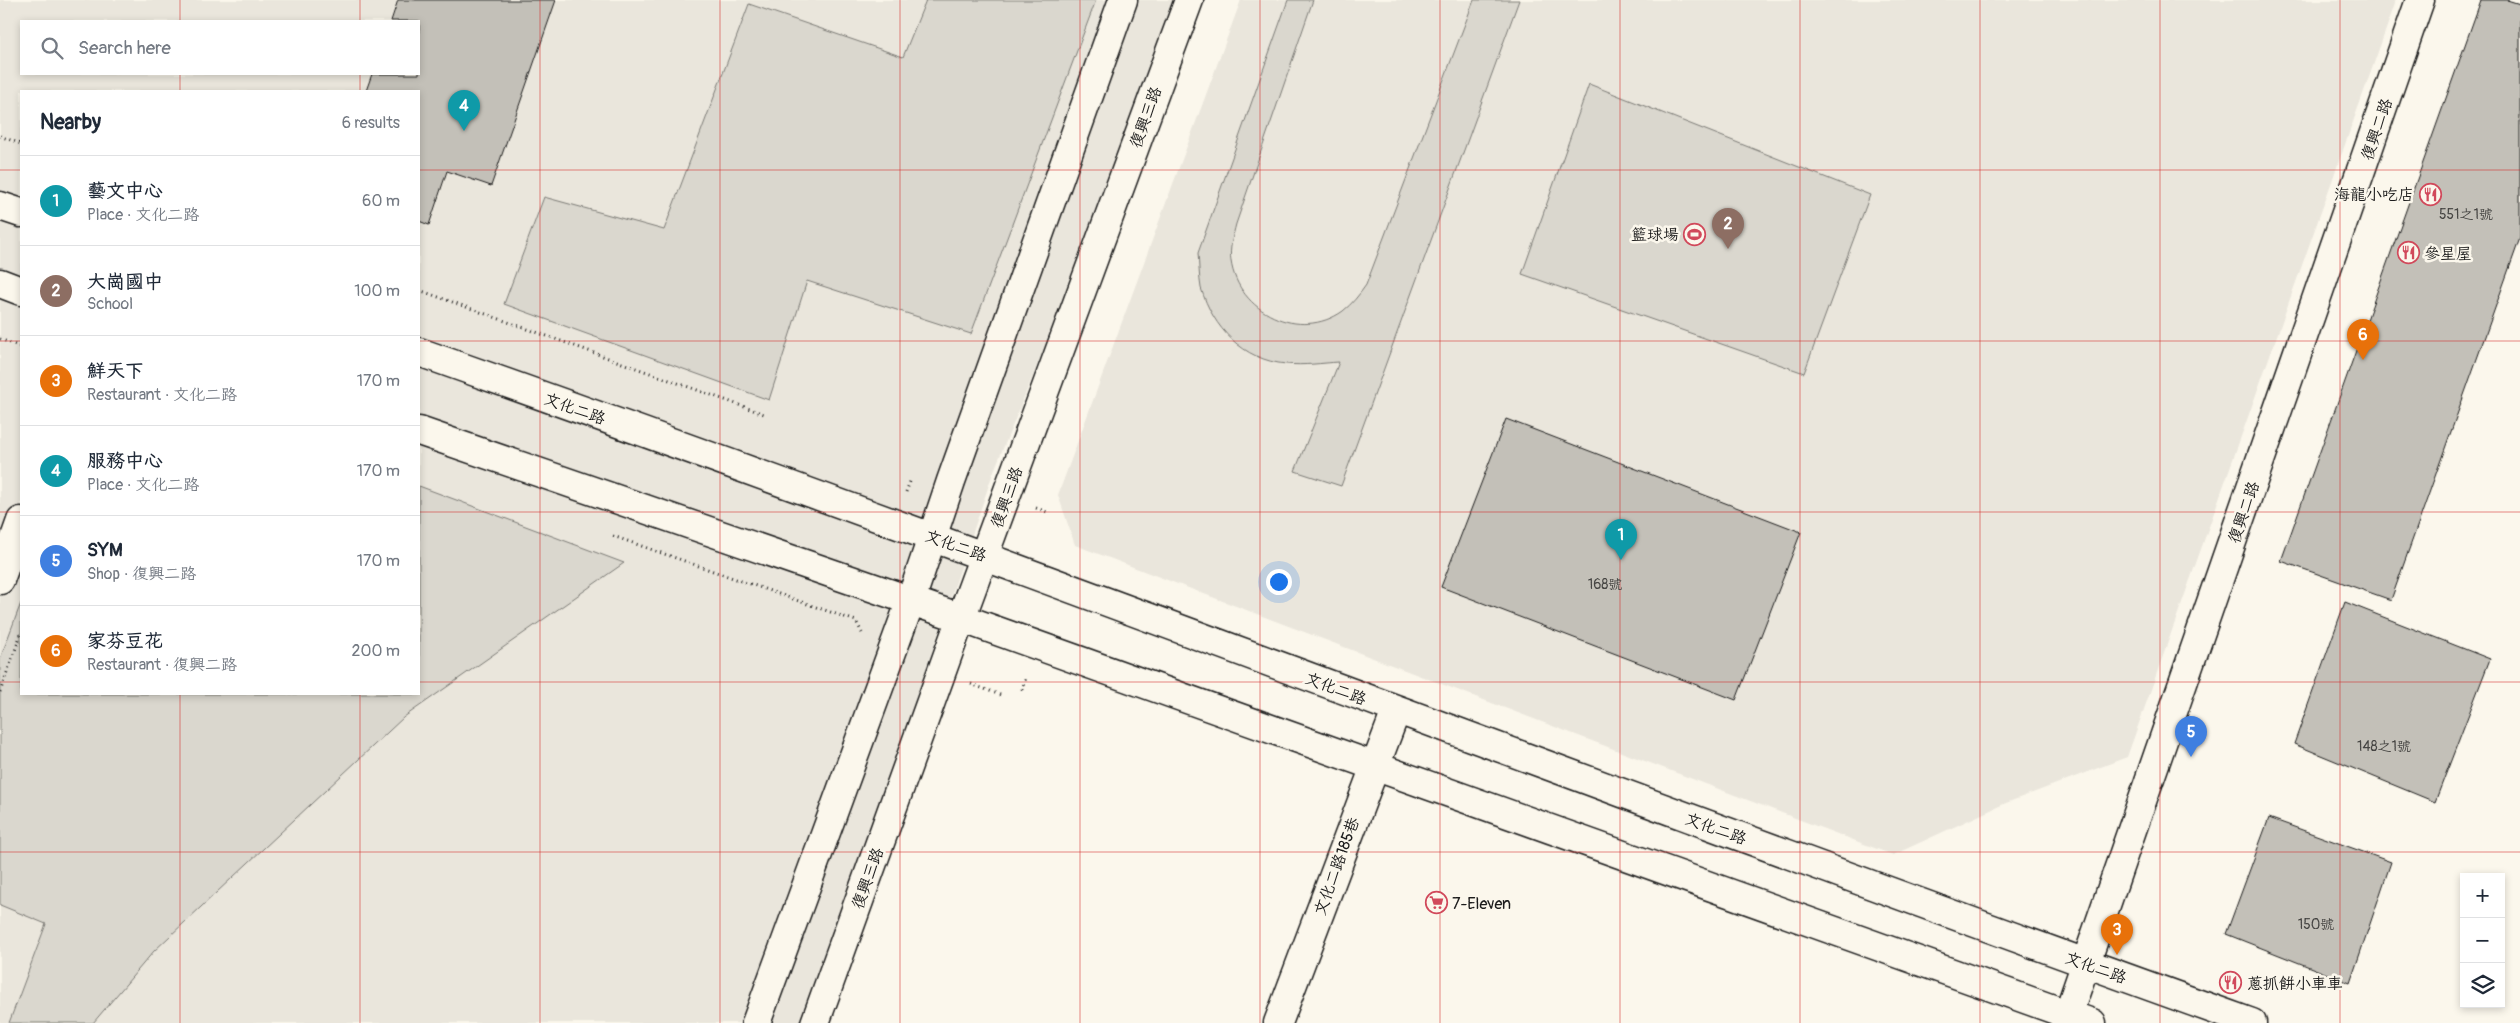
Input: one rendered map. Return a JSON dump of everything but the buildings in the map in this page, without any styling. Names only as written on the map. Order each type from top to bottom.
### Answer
[{"type":"street","points":[[756,1023],[911,600],[932,536],[1123,0]]},
{"type":"street","name":"復興三路","points":[[815,1023],[961,618],[1188,0]]},
{"type":"street","name":"復興二路","points":[[2075,1020],[2087,964],[2420,0]]},
{"type":"street","points":[[0,206],[20,213]]},
{"type":"street","points":[[0,283],[20,291]]},
{"type":"street","name":"文化二路","points":[[420,352],[984,555],[1396,710],[2252,1023]]},
{"type":"street","points":[[420,430],[911,600],[2075,1020]]},
{"type":"street","points":[[0,580],[20,524]]},
{"type":"street","name":"文化二路185巷","points":[[1278,1023],[1373,766],[1396,710]]},
{"type":"path","points":[[0,136],[20,144]]},
{"type":"path","points":[[420,290],[764,414]]},
{"type":"path","points":[[0,339],[20,347]]},
{"type":"path","points":[[605,533],[856,621],[866,641]]},
{"type":"path","points":[[0,692],[20,637]]},
{"type":"shaded area","points":[[0,0],[1188,0],[993,473],[806,1023],[0,1023]]},
{"type":"shaded area","points":[[926,0],[1096,0],[971,334],[807,281],[769,400],[504,304],[544,197],[664,230],[749,4],[903,57]]},
{"type":"shaded area","points":[[1241,0],[2394,0],[2395,4],[2127,757],[2006,803],[1893,855],[1075,545],[1058,495]]},
{"type":"shaded area","points":[[1288,0],[1313,0],[1236,224],[1232,242],[1231,261],[1236,279],[1245,295],[1258,307],[1274,317],[1291,322],[1308,323],[1326,320],[1343,311],[1366,285],[1474,0],[1519,0],[1341,486],[1295,471],[1339,362],[1306,365],[1286,364],[1270,361],[1243,349],[1222,329],[1213,316],[1206,303],[1200,279],[1198,253]]},
{"type":"shaded area","name":"籃球場","points":[[1589,84],[1870,195],[1804,373],[1522,274]]},
{"type":"shaded area","points":[[420,486],[624,563],[404,717],[154,951],[93,1023],[9,1023],[46,924],[0,905],[0,659],[20,606],[20,695],[420,695]]},
{"type":"place","name":"服務中心","points":[[464,131]]},
{"type":"place","name":"海龍小吃店","points":[[2430,194]]},
{"type":"place","name":"籃球場","points":[[1695,234]]},
{"type":"place","name":"大崗國中","points":[[1728,249]]},
{"type":"place","name":"參星屋","points":[[2408,253]]},
{"type":"place","name":"家芬豆花","points":[[2363,360]]},
{"type":"place","name":"藝文中心","points":[[1621,560]]},
{"type":"place","name":"SYM","points":[[2191,757]]},
{"type":"place","name":"7-Eleven","points":[[1436,903]]},
{"type":"place","name":"鮮天下","points":[[2117,955]]},
{"type":"place","name":"蔥抓餅小車車","points":[[2231,983]]}]
